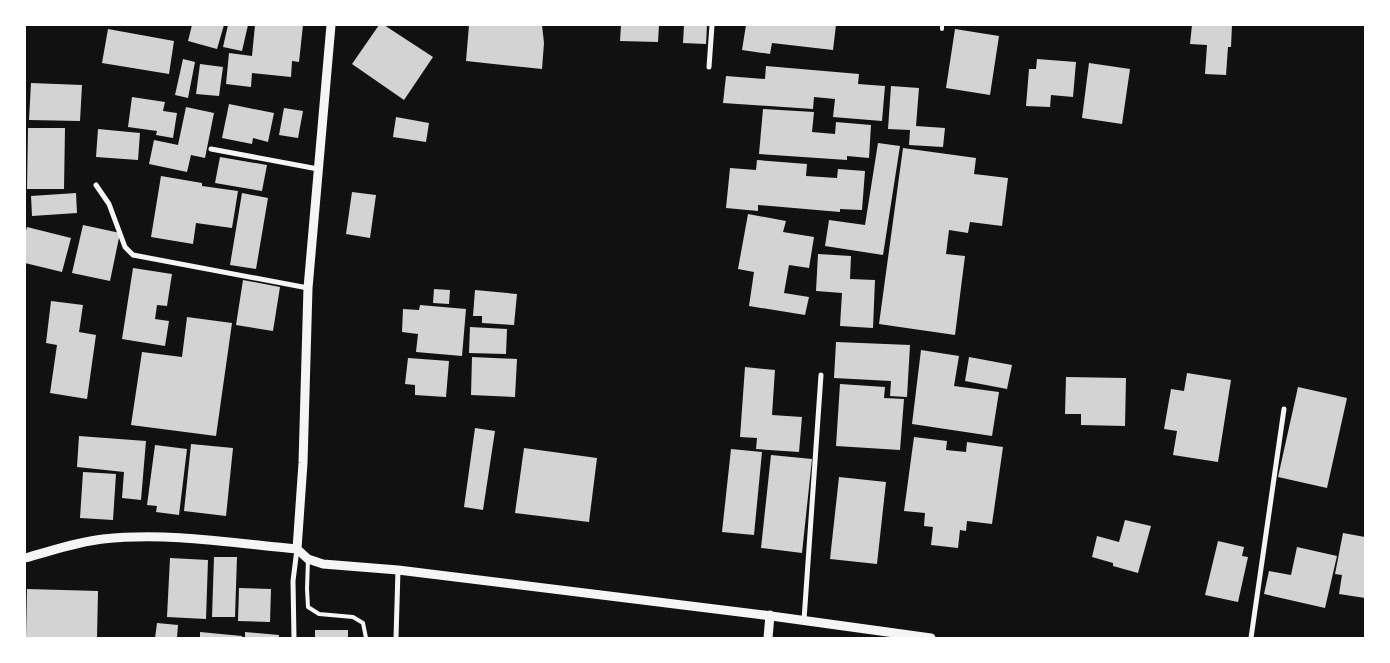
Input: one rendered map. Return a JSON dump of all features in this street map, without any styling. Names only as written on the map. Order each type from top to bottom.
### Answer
[{"type":"street","points":[[294,638],[293,581],[303,463],[308,288],[331,25]]},
{"type":"street","points":[[709,67],[712,25]]},
{"type":"street","points":[[211,149],[318,169]]},
{"type":"street","points":[[96,185],[109,204],[125,247],[134,255],[308,288]]},
{"type":"street","points":[[804,620],[821,375]]},
{"type":"street","points":[[1251,638],[1284,409]]},
{"type":"street","points":[[25,558],[88,542],[154,536],[297,549],[308,559],[332,565],[398,570],[804,620],[931,638]]},
{"type":"street","points":[[396,638],[398,570]]},
{"type":"street","points":[[768,638],[770,616]]},
{"type":"lane","points":[[308,559],[306,589],[308,607],[319,614],[353,617],[363,623],[366,638]]},
{"type":"building","points":[[192,25],[224,25],[217,49],[188,41]]},
{"type":"building","points":[[228,25],[248,25],[242,51],[223,47]]},
{"type":"building","points":[[255,25],[303,25],[299,62],[292,61],[291,77],[252,73],[251,87],[226,84],[229,53],[252,56]]},
{"type":"building","points":[[379,25],[384,25],[433,57],[404,100],[352,64]]},
{"type":"building","points":[[469,25],[542,25],[544,43],[542,69],[466,61]]},
{"type":"building","points":[[621,25],[659,25],[658,42],[620,41]]},
{"type":"building","points":[[684,25],[707,25],[706,44],[683,43]]},
{"type":"building","points":[[746,25],[836,25],[833,50],[772,43],[770,54],[742,50]]},
{"type":"building","points":[[1192,25],[1232,25],[1231,47],[1228,47],[1226,75],[1205,74],[1207,45],[1190,44]]},
{"type":"building","points":[[108,29],[174,41],[169,74],[102,63]]},
{"type":"building","points":[[955,29],[999,36],[990,95],[946,88]]},
{"type":"building","points":[[183,59],[195,62],[188,98],[175,95]]},
{"type":"building","points":[[1037,59],[1076,62],[1073,97],[1051,95],[1050,107],[1026,106],[1029,69],[1036,69]]},
{"type":"building","points":[[1089,63],[1130,69],[1122,124],[1082,118]]},
{"type":"building","points":[[200,64],[223,67],[219,96],[196,94]]},
{"type":"building","points":[[766,66],[859,74],[858,84],[885,86],[882,121],[833,117],[835,99],[814,97],[813,109],[723,103],[726,76],[765,79]]},
{"type":"building","points":[[31,83],[82,85],[80,121],[29,120]]},
{"type":"building","points":[[891,86],[919,88],[916,126],[945,128],[943,147],[909,145],[910,130],[888,129]]},
{"type":"building","points":[[132,97],[165,102],[163,111],[177,113],[173,138],[156,135],[157,131],[128,127]]},
{"type":"building","points":[[229,104],[274,113],[268,142],[253,138],[252,144],[222,138]]},
{"type":"building","points":[[186,107],[214,113],[205,158],[191,155],[187,172],[149,164],[154,140],[178,145]]},
{"type":"building","points":[[284,108],[303,111],[298,138],[279,135]]},
{"type":"building","points":[[763,109],[814,112],[812,132],[835,134],[836,122],[871,125],[869,158],[847,156],[847,160],[759,154]]},
{"type":"building","points":[[396,117],[429,123],[426,142],[393,137]]},
{"type":"building","points":[[28,128],[65,128],[64,189],[27,189]]},
{"type":"building","points":[[98,129],[140,133],[138,160],[96,157]]},
{"type":"building","points":[[878,143],[900,146],[883,255],[825,246],[829,220],[865,225]]},
{"type":"building","points":[[903,148],[976,158],[974,174],[1008,178],[1002,226],[970,222],[968,233],[949,230],[946,254],[965,256],[955,335],[879,324]]},
{"type":"building","points":[[220,157],[267,165],[262,191],[215,183]]},
{"type":"building","points":[[757,160],[807,164],[806,176],[837,178],[838,169],[865,171],[862,210],[840,209],[840,212],[758,205],[758,211],[726,208],[730,168],[756,170]]},
{"type":"building","points":[[161,176],[202,183],[202,186],[238,191],[232,228],[196,223],[193,244],[151,237]]},
{"type":"building","points":[[352,192],[376,195],[370,238],[346,234]]},
{"type":"building","points":[[76,193],[77,213],[32,216],[31,196]]},
{"type":"building","points":[[242,193],[268,198],[256,269],[230,265]]},
{"type":"building","points":[[748,214],[786,221],[783,232],[814,237],[809,268],[789,265],[784,293],[809,297],[805,315],[749,306],[754,272],[738,269]]},
{"type":"building","points":[[83,225],[120,233],[110,281],[72,273]]},
{"type":"building","points":[[27,227],[71,238],[62,272],[25,263],[25,234]]},
{"type":"building","points":[[818,254],[851,256],[850,279],[875,280],[873,328],[840,326],[842,293],[816,291]]},
{"type":"building","points":[[133,268],[172,274],[167,306],[157,305],[155,319],[169,321],[165,346],[122,339]]},
{"type":"building","points":[[243,280],[280,287],[273,331],[236,325]]},
{"type":"building","points":[[434,289],[450,290],[449,304],[433,303]]},
{"type":"building","points":[[475,290],[517,294],[514,325],[482,323],[482,316],[473,316]]},
{"type":"building","points":[[51,301],[83,305],[79,332],[96,335],[87,399],[50,393],[57,345],[46,343]]},
{"type":"building","points":[[420,305],[466,309],[462,356],[416,352],[418,334],[402,332],[403,309],[419,310]]},
{"type":"building","points":[[187,317],[232,323],[216,436],[131,425],[142,352],[182,357]]},
{"type":"building","points":[[470,327],[507,329],[506,354],[469,353]]},
{"type":"building","points":[[836,342],[910,345],[907,397],[890,396],[891,381],[834,378]]},
{"type":"building","points":[[921,350],[959,356],[954,386],[999,392],[992,436],[912,424]]},
{"type":"building","points":[[472,357],[517,359],[515,397],[471,395]]},
{"type":"building","points":[[969,357],[1012,365],[1007,389],[965,381]]},
{"type":"building","points":[[408,358],[449,361],[446,397],[415,395],[415,385],[405,384]]},
{"type":"building","points":[[745,367],[775,370],[772,415],[802,417],[799,452],[756,449],[757,438],[740,437]]},
{"type":"building","points":[[1187,373],[1231,380],[1218,462],[1173,455],[1177,431],[1164,429],[1171,389],[1184,391]]},
{"type":"building","points":[[1066,377],[1126,378],[1125,426],[1081,425],[1081,414],[1065,414]]},
{"type":"building","points":[[840,384],[885,387],[884,398],[904,399],[900,450],[836,446]]},
{"type":"building","points":[[1298,387],[1347,398],[1327,488],[1278,477]]},
{"type":"building","points":[[475,428],[495,431],[483,510],[464,507]]},
{"type":"building","points":[[79,436],[146,441],[141,500],[122,498],[124,472],[77,467]]},
{"type":"building","points":[[914,437],[947,441],[946,450],[966,452],[967,442],[1003,447],[992,524],[967,521],[966,531],[960,530],[958,548],[931,545],[933,527],[924,526],[925,513],[904,511]]},
{"type":"building","points":[[191,444],[233,448],[226,516],[184,511]]},
{"type":"building","points":[[155,445],[187,449],[179,515],[156,512],[157,506],[147,505]]},
{"type":"building","points":[[524,448],[597,458],[589,522],[515,513]]},
{"type":"building","points":[[731,449],[762,452],[754,535],[722,532]]},
{"type":"building","points":[[771,455],[812,459],[802,553],[761,548]]},
{"type":"building","points":[[83,472],[116,474],[113,520],[80,518]]},
{"type":"building","points":[[839,477],[886,482],[877,564],[830,559]]},
{"type":"building","points":[[1125,520],[1151,526],[1138,573],[1113,566],[1113,563],[1092,557],[1097,536],[1119,542]]},
{"type":"building","points":[[1343,533],[1365,537],[1365,598],[1339,594],[1342,575],[1335,574]]},
{"type":"building","points":[[1218,541],[1244,547],[1242,556],[1248,557],[1238,602],[1205,595]]},
{"type":"building","points":[[1297,547],[1337,556],[1325,608],[1264,594],[1269,571],[1291,575]]},
{"type":"building","points":[[214,557],[237,557],[235,617],[212,617]]},
{"type":"building","points":[[170,558],[208,560],[206,619],[167,617]]},
{"type":"building","points":[[239,588],[271,589],[270,622],[238,621]]},
{"type":"building","points":[[27,589],[98,591],[97,638],[26,638]]},
{"type":"building","points":[[157,623],[178,625],[177,638],[155,638]]},
{"type":"building","points":[[315,630],[348,630],[348,638],[315,638]]},
{"type":"building","points":[[200,632],[242,636],[242,638],[200,638]]},
{"type":"building","points":[[245,632],[279,635],[279,638],[245,638]]}]
